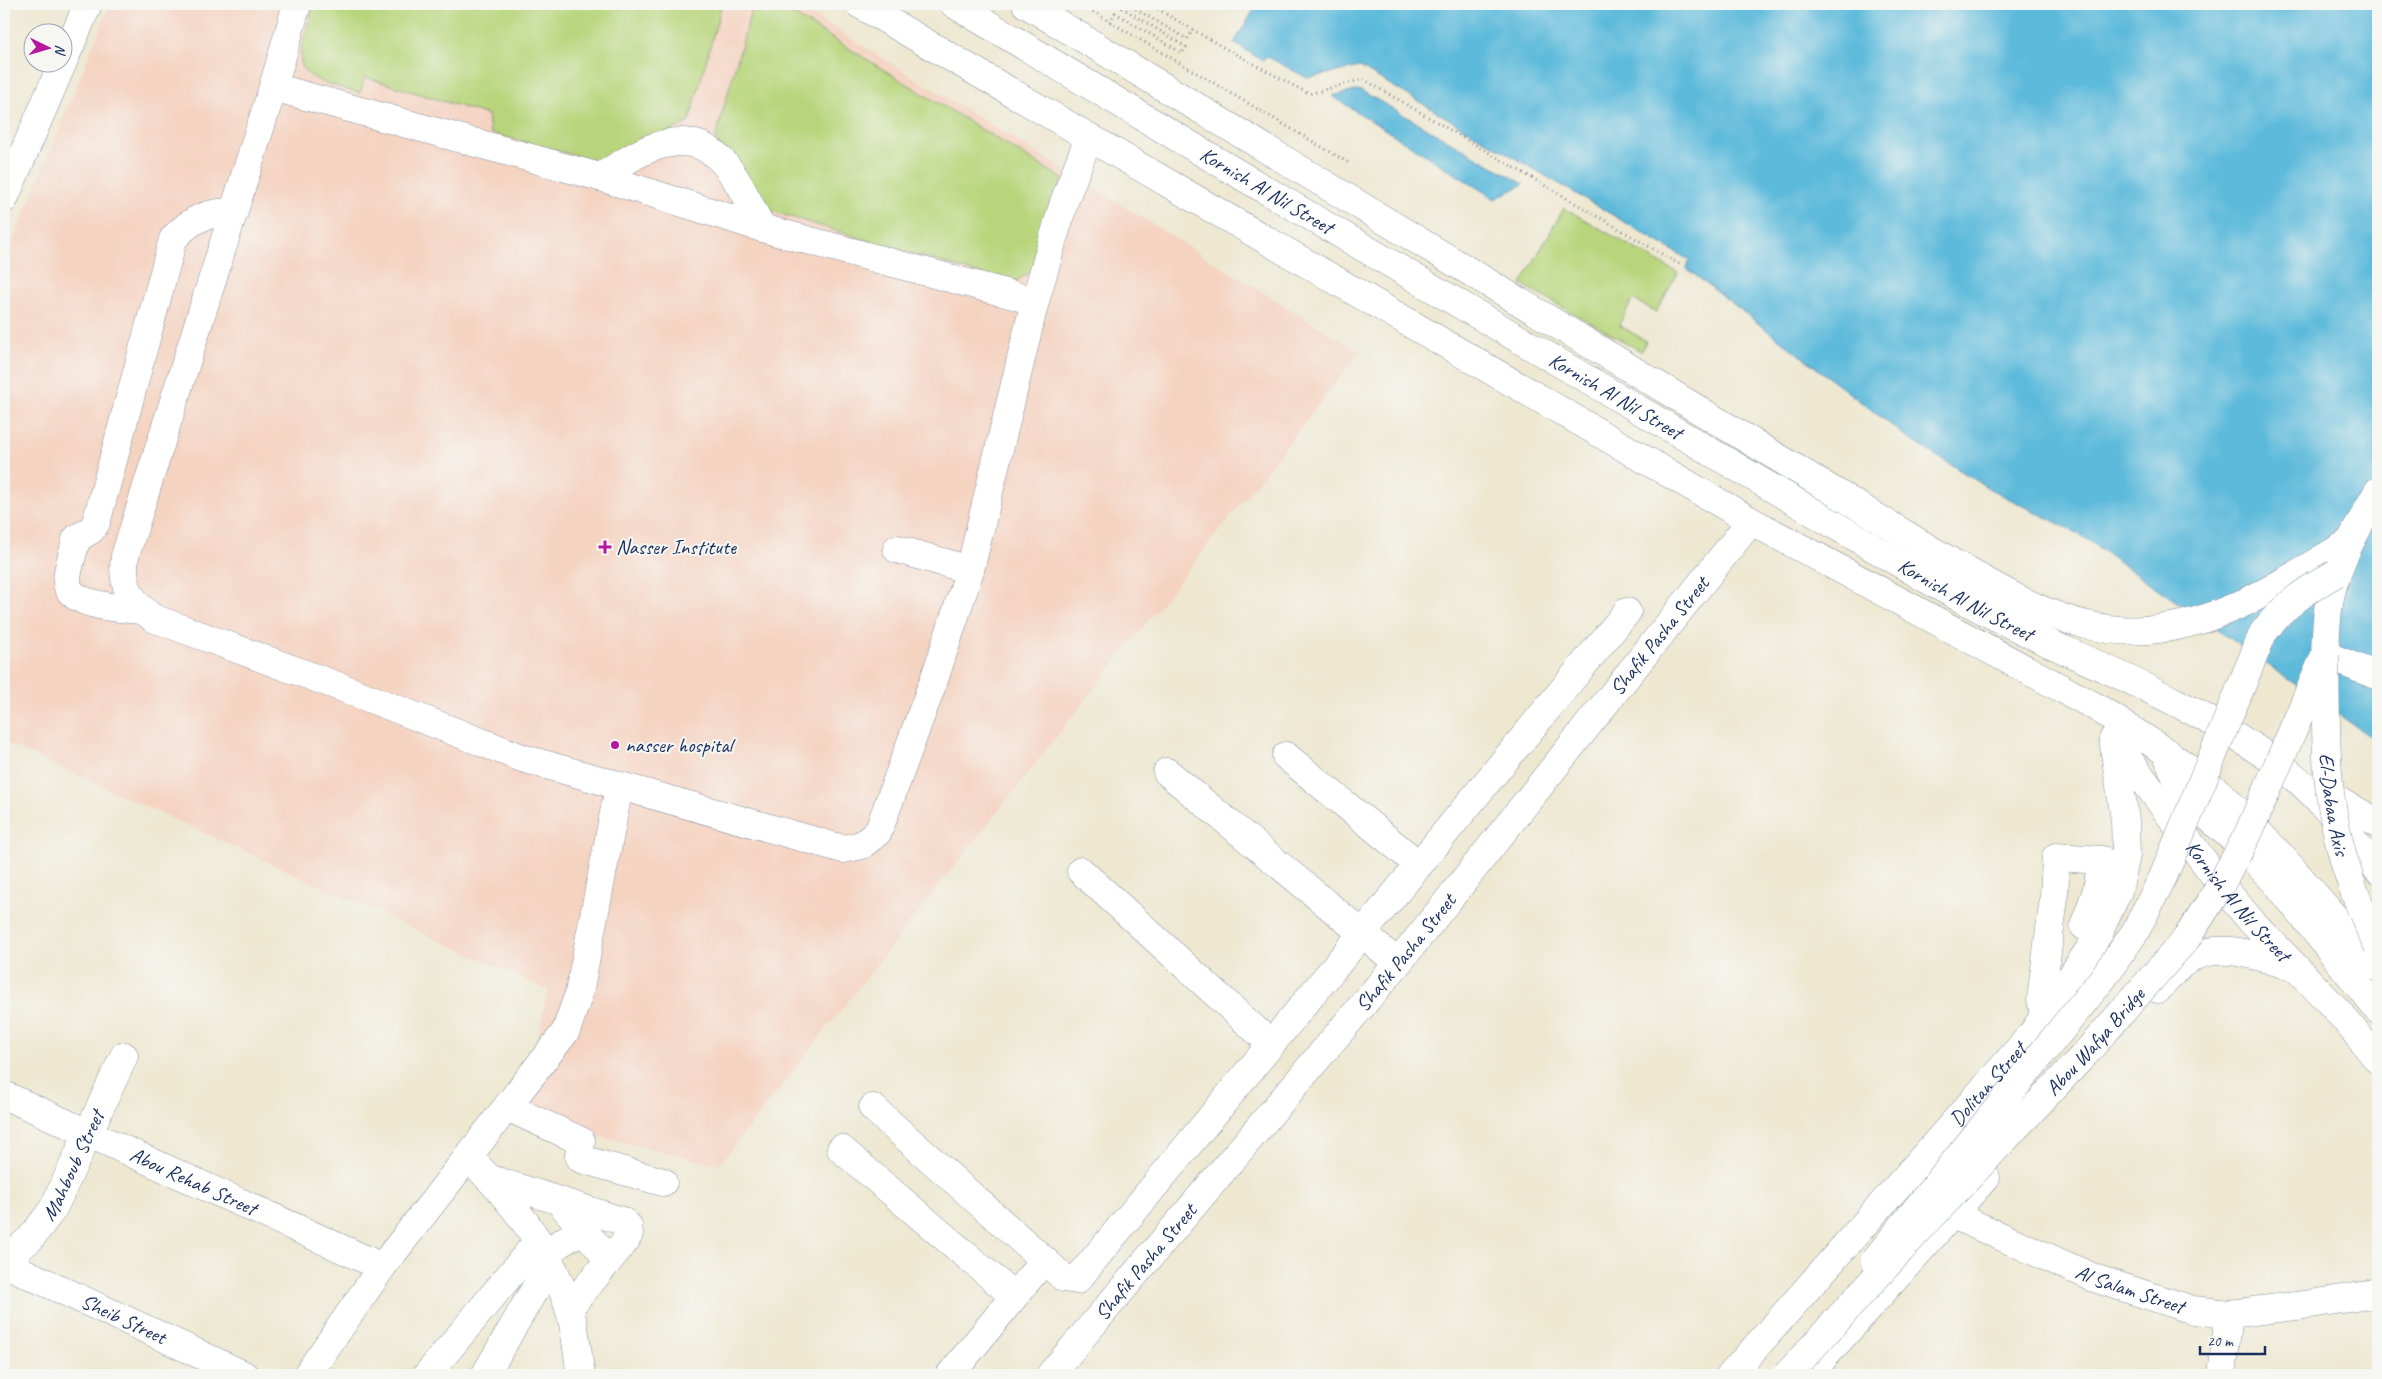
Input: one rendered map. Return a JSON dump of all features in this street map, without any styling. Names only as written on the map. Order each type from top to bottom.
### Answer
[{"type":"main road","points":[[4,199],[88,4]]},
{"type":"main road","points":[[297,4],[273,87],[125,556],[123,570],[125,585],[131,599],[141,610],[153,618],[343,688],[522,758],[843,849],[862,844],[878,832],[938,670],[970,570],[1035,301],[1065,199],[1089,137]]},
{"type":"main road","name":"Kornish Al Nil Street","points":[[859,4],[883,11],[1089,137],[1751,521],[2096,707],[2166,752],[2198,775],[2225,798],[2282,857],[2378,967]]},
{"type":"main road","name":"Kornish Al Nil Street","points":[[954,4],[1247,179],[1935,584],[1995,617],[2059,648],[2120,674],[2203,716],[2286,771],[2378,823]]},
{"type":"main road","points":[[1026,4],[1927,548],[2007,594],[2044,611],[2079,624],[2115,631],[2181,626],[2241,604],[2350,542]]},
{"type":"main road","points":[[273,87],[600,176],[762,228],[1035,301]]},
{"type":"main road","points":[[600,176],[653,147],[676,142],[700,146],[719,156],[732,171],[762,228]]},
{"type":"main road","points":[[141,610],[87,602],[75,598],[69,590],[67,582],[76,539],[91,530],[96,523],[174,239],[185,226],[200,216],[217,212],[234,212]]},
{"type":"main road","points":[[2378,491],[2350,542],[2336,573],[2330,595],[2325,655],[2378,676]]},
{"type":"main road","name":"Shafik Pasha Street","points":[[1050,1375],[1398,963],[1751,521]]},
{"type":"main road","points":[[897,549],[970,570]]},
{"type":"main road","points":[[1773,1375],[1875,1260],[2103,978],[2135,932],[2163,877],[2263,633],[2273,619],[2298,595],[2336,573]]},
{"type":"main road","points":[[873,1108],[1064,1278],[1077,1280],[1627,612]]},
{"type":"main road","name":"El-Dabaa Axis","points":[[2325,655],[2328,773],[2332,806],[2358,902],[2378,946]]},
{"type":"main road","name":"Abou Wafya Bridge","points":[[1787,1375],[1917,1232],[2085,1054],[2186,939],[2219,888],[2248,834],[2325,655]]},
{"type":"main road","name":"Kornish Al Nil Street","points":[[2096,707],[2113,739],[2222,886],[2294,967],[2337,1010],[2378,1060]]},
{"type":"main road","name":"Dolitan Street","points":[[1731,1375],[2032,1034],[2100,932],[2118,891],[2126,856],[2125,820],[2113,739]]},
{"type":"main road","points":[[2166,752],[2177,780],[2186,794],[2197,807],[2238,843],[2279,886],[2378,1010]]},
{"type":"main road","points":[[1286,756],[1419,865]]},
{"type":"main road","name":"Kornish Al Nil Street","points":[[2286,771],[2331,814],[2378,870]]},
{"type":"main road","points":[[1167,772],[1398,963]]},
{"type":"main road","points":[[307,1375],[382,1267],[566,1032],[579,993],[619,786]]},
{"type":"main road","points":[[2044,1015],[2041,999],[2054,898],[2056,857],[2102,860],[2097,890],[2084,926],[2100,932]]},
{"type":"main road","points":[[1081,871],[1271,1044]]},
{"type":"main road","points":[[1808,1375],[2069,1084],[2183,963],[2206,952],[2237,951],[2294,967]]},
{"type":"main road","name":"Mahboub Street","points":[[4,1262],[30,1239],[53,1209],[124,1056]]},
{"type":"main road","name":"Abou Rehab Street","points":[[4,1095],[382,1267]]},
{"type":"main road","points":[[507,1107],[581,1141],[579,1156],[581,1159],[664,1182]]},
{"type":"main road","points":[[841,1149],[1014,1296]]},
{"type":"main road","points":[[468,1157],[491,1179],[528,1224],[545,1252],[569,1308],[581,1375]]},
{"type":"main road","points":[[491,1179],[622,1221],[628,1226],[629,1234],[569,1308]]},
{"type":"main road","points":[[559,1201],[609,1260]]},
{"type":"main road","name":"Al Salam Street","points":[[1953,1215],[2094,1278],[2193,1310],[2229,1314],[2313,1304],[2378,1291]]},
{"type":"main road","points":[[427,1375],[545,1252],[582,1229]]},
{"type":"main road","points":[[485,1375],[545,1252]]},
{"type":"main road","points":[[950,1375],[1044,1260]]},
{"type":"main road","name":"Sheib Street","points":[[4,1262],[244,1375]]},
{"type":"main road","points":[[2222,1375],[2229,1314]]},
{"type":"path","points":[[1080,4],[1349,162]]},
{"type":"path","points":[[1110,22],[1115,13],[1182,53],[1186,47],[1116,4]]},
{"type":"path","points":[[1127,4],[1187,39],[1193,30]]},
{"type":"path","points":[[1150,4],[1309,94],[1363,80],[1680,264]]},
{"type":"shaded area","name":"Nasser Institute","points":[[110,4],[795,4],[1360,352],[719,1165],[520,1117],[548,990],[4,742],[4,264]]},
{"type":"green space","points":[[314,4],[722,4],[689,122],[605,163],[490,133],[488,115],[365,77],[360,93],[320,81],[302,67],[301,57]]},
{"type":"green space","points":[[753,4],[776,4],[1063,179],[1032,271],[1017,281],[999,280],[761,208],[715,139]]},
{"type":"green space","points":[[1564,208],[1678,273],[1656,312],[1633,299],[1619,325],[1646,341],[1641,351],[1521,284]]},
{"type":"water","points":[[1253,4],[2378,4],[2378,742],[2079,534],[1990,489],[1908,438],[1686,268],[1689,260],[1360,67],[1307,78],[1268,57],[1262,60],[1234,43],[1256,6]]},
{"type":"water","points":[[1360,90],[1524,184],[1495,199],[1332,96]]},
{"type":"place","name":"Nasser Institute","points":[[605,547]]},
{"type":"place","name":"nasser hospital","points":[[615,745]]}]
